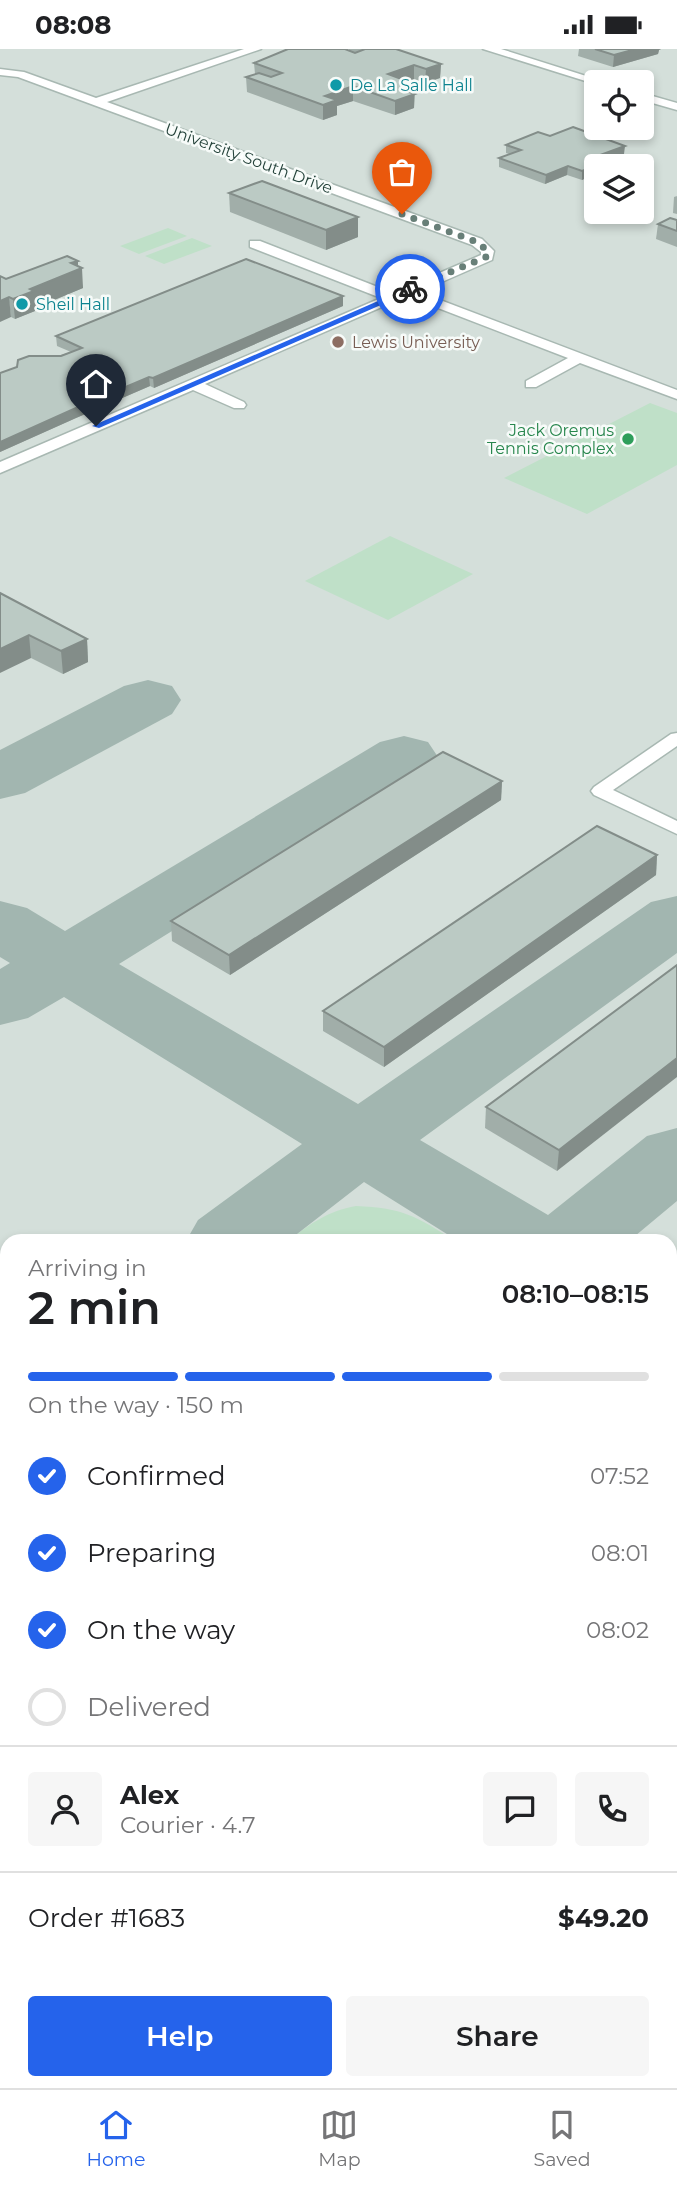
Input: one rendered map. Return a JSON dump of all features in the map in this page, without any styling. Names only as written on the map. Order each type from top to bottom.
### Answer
[{"type":"street","points":[[95,102],[256,49]]},
{"type":"street","points":[[489,49],[584,78]]},
{"type":"street","name":"University South Drive","points":[[0,72],[20,74],[477,242],[488,251],[486,257],[405,291]]},
{"type":"street","points":[[654,100],[677,107]]},
{"type":"street","points":[[255,244],[391,297]]},
{"type":"street","points":[[0,468],[405,291],[677,395]]},
{"type":"street","points":[[531,384],[580,358]]},
{"type":"street","points":[[192,384],[239,405]]},
{"type":"street","points":[[677,739],[600,791],[677,828]]},
{"type":"shaded area","points":[[0,49],[677,49],[677,1234],[0,1234]]},
{"type":"green space","points":[[168,228],[187,236],[139,254],[120,246]]},
{"type":"green space","points":[[192,238],[212,246],[164,264],[145,256]]},
{"type":"green space","name":"Jack Oremus Tennis Complex","points":[[650,403],[677,413],[677,465],[587,514],[504,478]]},
{"type":"green space","points":[[390,536],[473,574],[388,620],[305,581]]},
{"type":"green space","points":[[356,1206],[398,1211],[444,1234],[297,1234],[337,1211]]},
{"type":"building","name":"De La Salle Hall","points":[[288,49],[345,49],[355,53],[365,49],[396,49],[441,64],[426,69],[414,65],[388,74],[415,84],[401,89],[415,94],[395,101],[353,86],[325,96],[337,100],[323,105],[246,77],[259,73],[271,77],[282,73],[254,63]]},
{"type":"building","points":[[595,49],[636,49],[614,55]]},
{"type":"building","points":[[573,127],[584,131],[584,140],[609,140],[625,146],[603,154],[584,154],[582,171],[568,166],[546,175],[499,158],[521,150],[506,145],[538,132],[550,136]]},
{"type":"building","points":[[262,181],[358,217],[326,230],[229,193]]},
{"type":"building","points":[[670,218],[677,220],[677,231],[658,224]]},
{"type":"building","points":[[67,256],[78,261],[71,263],[82,268],[30,289],[34,291],[0,301],[0,276],[6,279]]},
{"type":"building","points":[[246,259],[343,296],[0,442],[0,373],[17,367],[18,360],[29,356],[61,356],[82,348],[56,336]]},
{"type":"building","points":[[0,593],[87,639],[61,651],[29,635],[0,649]]},
{"type":"building","points":[[443,752],[502,781],[229,955],[171,921]]},
{"type":"building","points":[[597,826],[657,855],[384,1047],[323,1011]]},
{"type":"building","points":[[677,965],[677,1058],[559,1150],[486,1107]]},
{"type":"taxiway","points":[[0,778],[148,700]]},
{"type":"taxiway","points":[[65,964],[404,757]]},
{"type":"taxiway","points":[[361,1142],[677,918]]},
{"type":"taxiway","points":[[0,924],[65,964]]},
{"type":"taxiway","points":[[0,1001],[65,964]]},
{"type":"taxiway","points":[[65,964],[361,1142]]},
{"type":"taxiway","points":[[238,1234],[361,1142]]},
{"type":"taxiway","points":[[361,1142],[512,1234]]},
{"type":"taxiway","points":[[582,1234],[677,1156]]},
{"type":"way so far","points":[[402,214],[477,242],[488,251],[486,257],[410,289]]},
{"type":"place","name":"De La Salle Hall","points":[[336,85]]},
{"type":"place","name":"Sheil Hall","points":[[22,304]]},
{"type":"place","name":"Lewis University","points":[[338,342]]},
{"type":"place","name":"Jack Oremus Tennis Complex","points":[[628,439]]},
{"type":"route","points":[[96,426],[410,289]]}]
